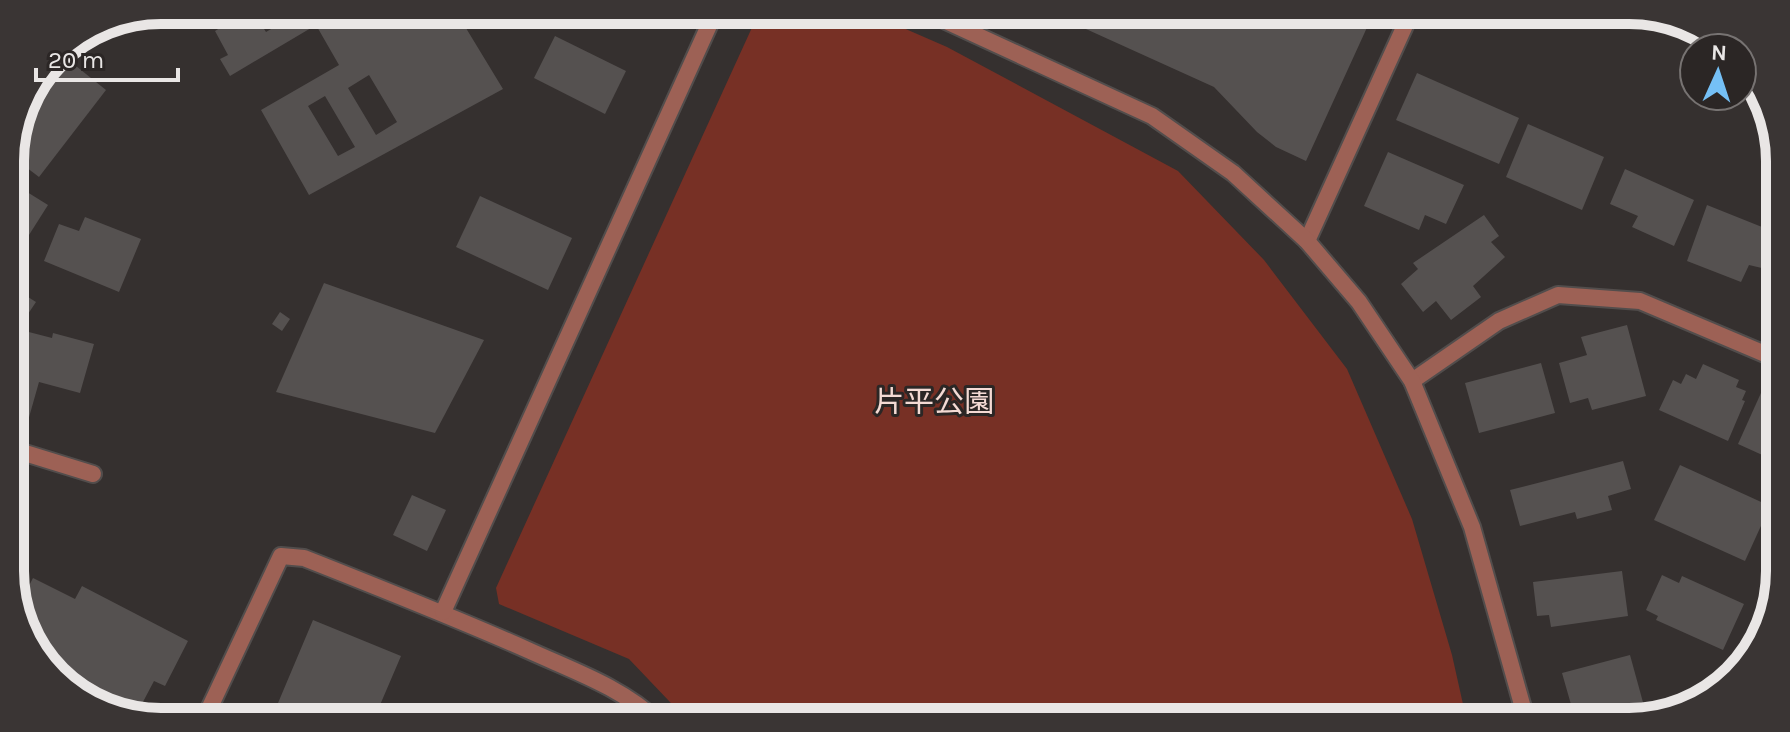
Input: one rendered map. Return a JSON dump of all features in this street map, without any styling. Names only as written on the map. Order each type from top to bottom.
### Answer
[{"type":"street","points":[[443,612],[710,24]]},
{"type":"street","points":[[952,24],[1152,116],[1233,173],[1307,241],[1359,302],[1412,381],[1472,527],[1523,708]]},
{"type":"street","points":[[1307,241],[1406,24]]},
{"type":"street","points":[[1412,381],[1499,321],[1558,295],[1640,301],[1766,354]]},
{"type":"street","points":[[24,453],[93,474]]},
{"type":"street","points":[[210,708],[281,556],[304,558],[443,612],[592,678],[644,708]]},
{"type":"green space","name":"片平公園","points":[[754,24],[894,24],[947,47],[1178,171],[1264,260],[1347,369],[1412,519],[1452,655],[1464,708],[676,708],[629,659],[499,604],[496,588]]},
{"type":"building","points":[[226,24],[261,24],[266,32],[280,24],[464,24],[503,89],[309,195],[261,110],[339,65],[316,25],[230,76],[220,59],[228,55],[215,31]],"holes":[[[369,75],[397,122],[376,135],[348,88]],[[325,96],[355,147],[338,156],[308,106]]]},
{"type":"building","points":[[1075,24],[1369,24],[1306,161],[1276,147],[1257,132],[1214,87]]},
{"type":"building","points":[[555,36],[626,71],[605,114],[534,78]]},
{"type":"building","points":[[69,60],[106,90],[39,177],[24,166],[29,125],[38,100],[52,78]]},
{"type":"building","points":[[1417,73],[1519,118],[1499,164],[1396,120]]},
{"type":"building","points":[[1528,124],[1604,157],[1582,210],[1506,177]]},
{"type":"building","points":[[1388,152],[1464,185],[1446,224],[1425,215],[1419,230],[1364,206]]},
{"type":"building","points":[[1625,169],[1694,200],[1674,246],[1632,227],[1638,216],[1610,204]]},
{"type":"building","points":[[24,190],[48,205],[24,243]]},
{"type":"building","points":[[480,196],[572,238],[548,290],[456,247]]},
{"type":"building","points":[[1707,205],[1766,229],[1766,269],[1749,265],[1741,282],[1687,261]]},
{"type":"building","points":[[1484,215],[1499,236],[1491,242],[1505,257],[1473,286],[1481,297],[1451,320],[1436,301],[1423,312],[1401,284],[1418,269],[1413,263]]},
{"type":"building","points":[[85,217],[141,239],[119,292],[44,261],[59,224],[79,231]]},
{"type":"building","points":[[324,283],[484,340],[435,433],[276,392]]},
{"type":"building","points":[[28,297],[36,302],[24,320],[24,303]]},
{"type":"building","points":[[280,312],[290,319],[282,331],[272,324]]},
{"type":"building","points":[[1627,325],[1646,396],[1592,410],[1588,398],[1570,403],[1559,363],[1587,355],[1581,337]]},
{"type":"building","points":[[25,331],[52,338],[53,333],[94,344],[80,393],[39,382],[26,428],[24,427]]},
{"type":"building","points":[[1541,363],[1555,413],[1479,433],[1465,383]]},
{"type":"building","points":[[1703,364],[1739,380],[1736,387],[1746,391],[1742,400],[1745,401],[1728,441],[1659,410],[1673,380],[1681,384],[1686,374],[1696,379]]},
{"type":"building","points":[[1765,384],[1766,457],[1738,444]]},
{"type":"building","points":[[1623,461],[1631,489],[1608,496],[1612,510],[1577,519],[1575,512],[1520,526],[1510,490]]},
{"type":"building","points":[[1680,465],[1766,504],[1766,515],[1745,561],[1654,520]]},
{"type":"building","points":[[412,495],[446,510],[427,551],[393,535]]},
{"type":"building","points":[[1622,571],[1628,616],[1551,627],[1549,615],[1537,616],[1533,582]]},
{"type":"building","points":[[1662,575],[1679,583],[1682,576],[1744,604],[1723,650],[1656,620],[1658,616],[1646,610]]},
{"type":"building","points":[[33,578],[75,599],[82,586],[188,641],[165,686],[154,681],[141,706],[117,701],[85,685],[58,661],[38,632],[26,591]]},
{"type":"building","points":[[313,620],[401,656],[380,705],[387,708],[276,708]]},
{"type":"building","points":[[1630,655],[1644,706],[1572,708],[1562,673]]}]
